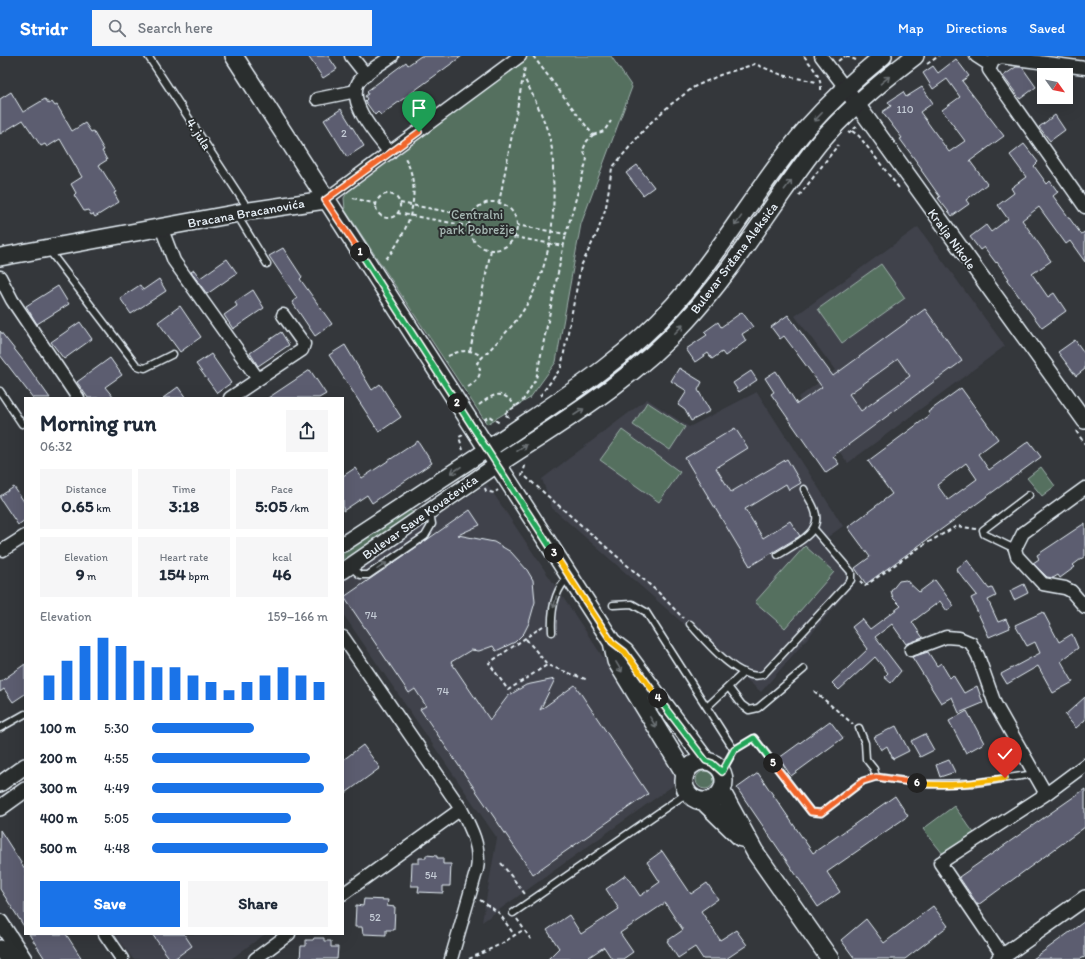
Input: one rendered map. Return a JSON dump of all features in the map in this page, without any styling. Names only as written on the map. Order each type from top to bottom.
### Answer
[{"type":"main road","points":[[234,56],[325,200],[498,464],[610,639],[625,652],[706,761]]},
{"type":"main road","name":"Bulevar Srđana Aleksića","points":[[488,449],[588,382],[623,354],[651,328],[700,274],[806,129],[883,56]]},
{"type":"main road","name":"Bulevar Srđana Aleksića","points":[[498,464],[599,398],[625,379],[659,350],[688,320],[715,287],[820,142],[857,106],[915,56]]},
{"type":"main road","name":"Bracana Bracanovića","points":[[0,257],[161,227],[325,200]]},
{"type":"main road","points":[[610,639],[616,661],[685,774]]},
{"type":"main road","points":[[706,761],[712,763],[722,772],[724,785],[722,792],[717,797],[704,802],[698,801],[687,793],[684,780],[685,774],[693,764],[706,761]]},
{"type":"main road","points":[[722,792],[756,852],[830,959]]},
{"type":"main road","points":[[704,802],[756,852]]},
{"type":"street","points":[[350,56],[366,74]]},
{"type":"street","points":[[392,56],[366,74],[358,83],[355,100],[359,110],[394,150]]},
{"type":"street","name":"Kralja Nikole","points":[[821,56],[1085,420]]},
{"type":"street","points":[[976,56],[991,70],[1085,207]]},
{"type":"street","points":[[991,70],[996,59],[1000,58],[1085,68]]},
{"type":"street","name":"Bracana Bracanovića","points":[[325,200],[523,59]]},
{"type":"street","points":[[317,99],[356,91]]},
{"type":"street","points":[[161,227],[174,261],[258,378]]},
{"type":"street","points":[[0,277],[12,300],[77,397]]},
{"type":"street","points":[[231,397],[302,350],[304,344],[283,315]]},
{"type":"street","name":"Bulevar Save Kovačevića","points":[[344,543],[488,449]]},
{"type":"street","name":"Bulevar Save Kovačevića","points":[[346,568],[498,464]]},
{"type":"street","points":[[1085,488],[1023,533],[1015,549],[1017,556],[1043,584],[1065,588],[1071,591],[1085,607]]},
{"type":"street","points":[[3,550],[24,537]]},
{"type":"street","points":[[911,650],[946,637],[959,638],[971,643],[978,656],[995,704],[1046,794]]},
{"type":"street","points":[[344,638],[461,809],[471,827],[479,857],[470,896],[451,959]]},
{"type":"street","points":[[1085,765],[1046,794],[940,863],[1001,957],[1085,898]]},
{"type":"street","points":[[0,784],[24,767]]},
{"type":"street","points":[[0,808],[24,791]]},
{"type":"street","points":[[344,893],[461,809]]},
{"type":"street","points":[[0,922],[24,959]]},
{"type":"street","points":[[106,935],[122,959]]},
{"type":"street","points":[[255,959],[288,935]]},
{"type":"street","points":[[0,948],[8,959]]},
{"type":"lane","name":"4. jula","points":[[148,56],[243,213],[267,264]]},
{"type":"lane","points":[[47,248],[137,366],[145,368],[173,354]]},
{"type":"lane","points":[[0,391],[22,424]]},
{"type":"lane","points":[[778,555],[814,529],[817,517],[804,489]]},
{"type":"lane","points":[[1015,549],[984,534],[983,530],[1029,495]]},
{"type":"lane","points":[[690,624],[723,659],[753,676],[759,677],[764,674],[844,590],[851,580],[851,572],[814,529]]},
{"type":"lane","points":[[552,632],[552,620],[557,593],[560,586],[569,577]]},
{"type":"lane","points":[[614,605],[632,604],[646,612],[734,750]]},
{"type":"lane","points":[[729,688],[742,705],[750,710],[758,708],[804,669]]},
{"type":"lane","points":[[707,708],[744,672]]},
{"type":"lane","points":[[0,728],[24,715]]},
{"type":"lane","points":[[859,728],[865,743],[866,759],[874,769],[876,777]]},
{"type":"lane","points":[[722,772],[734,750],[754,738],[811,812],[816,814],[821,813],[863,781],[876,777],[927,784],[974,783],[1035,774]]},
{"type":"lane","points":[[513,913],[687,793]]},
{"type":"path","points":[[533,56],[593,135]]},
{"type":"path","points":[[804,56],[819,76],[822,84],[821,93],[818,98]]},
{"type":"path","points":[[499,203],[523,76],[523,59]]},
{"type":"path","points":[[538,398],[561,368],[571,324],[581,266],[598,231],[606,207],[612,168],[648,125],[670,105],[694,87],[720,75],[755,64],[782,75],[817,82]]},
{"type":"path","points":[[468,387],[477,380],[480,375],[481,369],[477,362],[518,318],[528,302],[541,275],[552,231],[555,194],[552,150],[545,122],[523,76]]},
{"type":"path","points":[[511,417],[504,414],[516,407],[536,379],[563,246],[587,159],[583,150],[587,141],[593,135],[604,131],[611,121]]},
{"type":"path","points":[[386,259],[400,242],[411,216],[412,205],[413,176],[394,150]]},
{"type":"path","points":[[469,226],[397,213],[390,217],[383,216],[377,211],[376,204],[380,197],[387,194],[394,196],[399,203],[471,216]]},
{"type":"path","points":[[353,198],[376,204]]},
{"type":"path","points":[[397,213],[399,203]]},
{"type":"path","points":[[499,203],[511,211],[516,225],[514,237],[504,247],[491,250],[484,248],[473,239],[469,226],[471,216],[483,204],[499,203]]},
{"type":"path","points":[[516,225],[566,234]]},
{"type":"path","points":[[514,237],[563,246]]},
{"type":"path","points":[[470,350],[491,250]]},
{"type":"path","points":[[448,356],[462,350],[470,350],[482,358]]},
{"type":"path","points":[[479,404],[494,395],[502,395],[511,400],[516,407]]},
{"type":"path","points":[[489,416],[503,424]]},
{"type":"path","points":[[459,437],[463,447],[462,454]]},
{"type":"path","points":[[526,476],[659,593],[690,624]]},
{"type":"path","points":[[851,572],[865,586],[920,547],[957,526],[983,530]]},
{"type":"path","points":[[547,664],[508,690],[489,663],[552,620]]},
{"type":"path","points":[[526,639],[547,664],[588,680]]},
{"type":"path","points":[[814,691],[859,728]]},
{"type":"path","points":[[501,863],[531,901]]},
{"type":"path","points":[[470,896],[485,902],[499,913],[515,936]]},
{"type":"path","points":[[513,913],[523,930],[532,941]]},
{"type":"path","points":[[469,959],[515,936],[523,930]]},
{"type":"shaded area","points":[[918,227],[1005,346],[848,463],[798,398],[835,370],[795,316]]},
{"type":"shaded area","points":[[757,392],[843,526],[825,539],[855,583],[761,692],[552,508],[542,479],[647,399],[689,427]]},
{"type":"shaded area","points":[[487,484],[680,772],[678,782],[482,922],[497,838],[344,615],[344,578]]},
{"type":"shaded area","points":[[116,935],[264,935],[231,959],[133,959]]},
{"type":"green space","name":"Centralni park Pobrežje","points":[[528,56],[611,56],[632,87],[581,224],[556,362],[530,398],[487,424],[345,210],[344,198],[351,185]]},
{"type":"green space","points":[[881,264],[905,298],[842,343],[818,309]]},
{"type":"green space","points":[[647,402],[685,427],[670,450],[633,425]]},
{"type":"green space","points":[[622,430],[680,472],[659,502],[600,460]]},
{"type":"green space","points":[[1041,467],[1055,486],[1042,496],[1027,478]]},
{"type":"green space","points":[[406,509],[416,513],[344,562],[344,552]]},
{"type":"green space","points":[[805,546],[834,572],[785,628],[755,602]]},
{"type":"green space","points":[[701,771],[709,771],[714,776],[712,787],[709,789],[701,789],[696,784],[696,776]]},
{"type":"green space","points":[[954,806],[974,833],[943,854],[923,829]]},
{"type":"building","points":[[308,56],[328,56],[337,69],[323,78]]},
{"type":"building","points":[[421,56],[462,56],[381,115],[378,112],[375,115],[365,101],[367,99],[365,96],[368,94],[367,91],[406,62],[408,65]]},
{"type":"building","points":[[956,59],[969,76],[962,81],[1004,136],[970,161],[987,184],[966,200],[969,204],[952,216],[938,198],[940,197],[921,170],[922,169],[900,139],[902,138],[882,112],[891,106],[888,102],[903,92],[906,97],[922,87],[933,103],[920,112],[949,152],[965,141],[942,110],[960,97],[947,79],[933,89],[923,73],[933,66],[938,73]]},
{"type":"building","points":[[1016,67],[1022,67],[1036,87],[1020,99],[1003,76]]},
{"type":"building","points":[[11,92],[23,112],[45,99],[49,104],[52,102],[55,106],[57,105],[72,131],[85,123],[91,132],[93,131],[104,150],[102,151],[107,160],[99,165],[116,192],[114,193],[119,202],[95,217],[93,214],[91,215],[88,210],[84,211],[74,195],[76,193],[71,184],[82,177],[60,139],[47,147],[45,144],[41,146],[23,120],[0,134],[0,99]]},
{"type":"building","points":[[341,109],[364,146],[347,157],[324,120]]},
{"type":"building","points":[[1055,115],[1065,130],[1050,141],[1039,127]]},
{"type":"building","points":[[1024,144],[1038,162],[1034,166],[1047,184],[1050,181],[1058,192],[1053,196],[1081,234],[1085,232],[1085,262],[1070,241],[1066,244],[1039,207],[1022,220],[1051,261],[1032,274],[1048,297],[1054,293],[1066,311],[1042,328],[1007,280],[1009,279],[997,262],[996,263],[984,247],[980,250],[970,237],[986,225],[991,232],[1008,219],[998,205],[1014,193],[1011,188],[1026,177],[1010,155]]},
{"type":"building","points":[[637,165],[654,187],[643,195],[626,173]]},
{"type":"building","points":[[283,248],[302,277],[300,279],[332,324],[315,336],[292,302],[297,298],[269,256]]},
{"type":"building","points":[[227,259],[237,273],[207,294],[191,272],[194,270],[200,278]]},
{"type":"building","points":[[159,279],[166,291],[131,314],[120,298],[140,285],[143,290]]},
{"type":"building","points":[[58,286],[69,304],[37,324],[26,306]]},
{"type":"building","points":[[253,290],[264,308],[233,329],[224,315],[237,306],[235,302]]},
{"type":"building","points":[[180,306],[201,337],[180,352],[158,322]]},
{"type":"building","points":[[925,309],[962,361],[833,456],[839,464],[826,473],[771,394],[774,392],[765,378],[776,371],[797,404],[822,387],[784,336],[780,339],[771,327],[788,315],[833,376]],"holes":[[[898,359],[910,376],[861,411],[849,394]]]},
{"type":"building","points":[[742,312],[753,327],[742,334],[746,341],[725,356],[722,352],[712,359],[708,353],[695,362],[686,349],[707,335],[704,332],[718,322],[721,327]]},
{"type":"building","points":[[80,322],[92,339],[64,359],[51,342]]},
{"type":"building","points":[[0,331],[49,397],[32,397],[0,355]]},
{"type":"building","points":[[281,332],[289,345],[258,366],[250,353]]},
{"type":"building","points":[[1075,340],[1085,354],[1085,369],[1076,376],[1058,352]]},
{"type":"building","points":[[345,345],[372,390],[380,384],[401,417],[379,432],[329,355]]},
{"type":"building","points":[[211,354],[231,383],[217,393],[196,364]]},
{"type":"building","points":[[110,358],[122,375],[105,387],[113,397],[87,397],[77,382]]},
{"type":"building","points":[[679,368],[702,382],[698,390],[710,411],[691,421],[685,410],[678,405],[687,391],[671,381]]},
{"type":"building","points":[[310,370],[326,394],[321,397],[270,397]]},
{"type":"building","points":[[751,371],[757,380],[739,392],[733,383]]},
{"type":"building","points":[[178,387],[185,397],[164,397]]},
{"type":"building","points":[[961,388],[998,439],[978,454],[989,470],[1029,441],[1041,457],[866,584],[855,568],[870,557],[848,527],[892,494],[868,461],[930,415],[928,412]],"holes":[[[966,463],[977,479],[948,500],[937,485]]]},
{"type":"building","points":[[735,428],[748,448],[716,468],[731,492],[787,459],[801,483],[789,490],[786,484],[745,509],[763,538],[790,521],[800,536],[750,566],[685,458]]},
{"type":"building","points":[[418,441],[432,463],[372,503],[367,495],[344,510],[344,475],[355,468],[362,478]]},
{"type":"building","points":[[14,487],[24,502],[24,521],[18,525],[0,496]]},
{"type":"building","points":[[470,510],[480,525],[458,535],[494,542],[511,552],[527,570],[533,580],[535,602],[529,623],[524,633],[515,642],[496,651],[493,646],[479,651],[471,650],[451,662],[490,720],[508,696],[526,685],[555,679],[540,710],[575,685],[648,794],[533,874],[420,709],[426,706],[415,689],[409,693],[344,597]]},
{"type":"building","points":[[1085,523],[1085,556],[1073,565],[1075,567],[1060,578],[1058,575],[1053,578],[1047,577],[1033,563],[1039,559],[1037,555]]},
{"type":"building","points":[[967,560],[989,589],[992,588],[996,596],[988,600],[998,622],[1006,619],[1010,628],[989,637],[971,598],[977,595],[956,569]]},
{"type":"building","points":[[906,580],[919,592],[935,580],[954,606],[947,611],[940,601],[912,622],[923,638],[906,644],[892,624],[875,637],[901,671],[891,683],[884,677],[888,673],[875,657],[839,690],[832,683],[868,649],[852,627],[862,619],[870,629],[901,606],[893,598],[891,591],[899,581]]},
{"type":"building","points":[[1024,584],[1028,593],[1014,600],[1010,591]]},
{"type":"building","points":[[1043,612],[1059,642],[1072,634],[1078,648],[1061,661],[1073,682],[1053,693],[1038,666],[1007,684],[1001,674],[1040,653],[1035,642],[1027,646],[1015,625]]},
{"type":"building","points":[[928,652],[937,666],[941,663],[950,678],[953,675],[964,693],[977,686],[983,703],[959,713],[952,697],[941,703],[912,657]]},
{"type":"building","points":[[24,665],[24,695],[13,702],[4,689],[0,692],[0,682]]},
{"type":"building","points":[[1085,697],[1085,720],[1076,728],[1065,715]]},
{"type":"building","points":[[967,711],[984,743],[966,753],[949,721]]},
{"type":"building","points":[[830,721],[843,738],[791,776],[779,758]]},
{"type":"building","points":[[896,726],[909,751],[893,759],[887,746],[881,750],[874,737]]},
{"type":"building","points":[[925,734],[934,750],[920,757],[911,741]]},
{"type":"building","points":[[363,745],[380,768],[344,794],[344,759]]},
{"type":"building","points":[[949,760],[955,772],[940,777],[936,765]]},
{"type":"building","points":[[758,773],[813,853],[895,796],[908,816],[827,872],[840,892],[818,907],[737,788]]},
{"type":"building","points":[[1085,789],[1085,827],[978,905],[959,877]]},
{"type":"building","points":[[0,830],[24,867],[24,926],[0,889]]},
{"type":"building","points":[[662,851],[691,894],[707,883],[718,899],[701,911],[720,940],[736,930],[747,945],[726,959],[703,959],[695,947],[678,958],[667,941],[683,930],[665,903],[620,933],[633,952],[623,959],[612,959],[604,947],[586,959],[548,959],[559,948],[547,930],[569,915],[581,934],[619,909],[606,889],[626,875],[640,896],[660,882],[647,862]]},
{"type":"building","points":[[426,855],[443,858],[443,864],[451,864],[450,886],[443,886],[443,893],[418,892],[419,886],[411,886],[412,863],[419,863],[419,858],[426,858]]},
{"type":"building","points":[[364,899],[388,900],[387,906],[395,907],[394,930],[386,930],[386,935],[363,934],[362,927],[355,927],[356,905],[363,906]]},
{"type":"building","points":[[933,906],[948,926],[905,959],[855,959],[841,940],[866,919],[884,943]]},
{"type":"building","points":[[1085,921],[1085,957],[1080,959],[1033,959]]},
{"type":"building","points":[[30,935],[67,935],[82,959],[45,959]]},
{"type":"building","points":[[153,935],[185,935],[192,946],[174,959],[170,959]]},
{"type":"building","points":[[314,938],[324,938],[324,941],[331,941],[331,947],[338,947],[337,959],[300,959],[301,946],[306,946],[306,940],[313,940]]},
{"type":"route","points":[[419,132],[325,200],[403,318],[466,418],[498,464],[612,642],[625,652],[686,737],[706,761],[718,766],[722,772],[734,750],[754,738],[811,812],[816,814],[821,813],[863,781],[876,777],[927,784],[974,783],[1005,778]]}]
